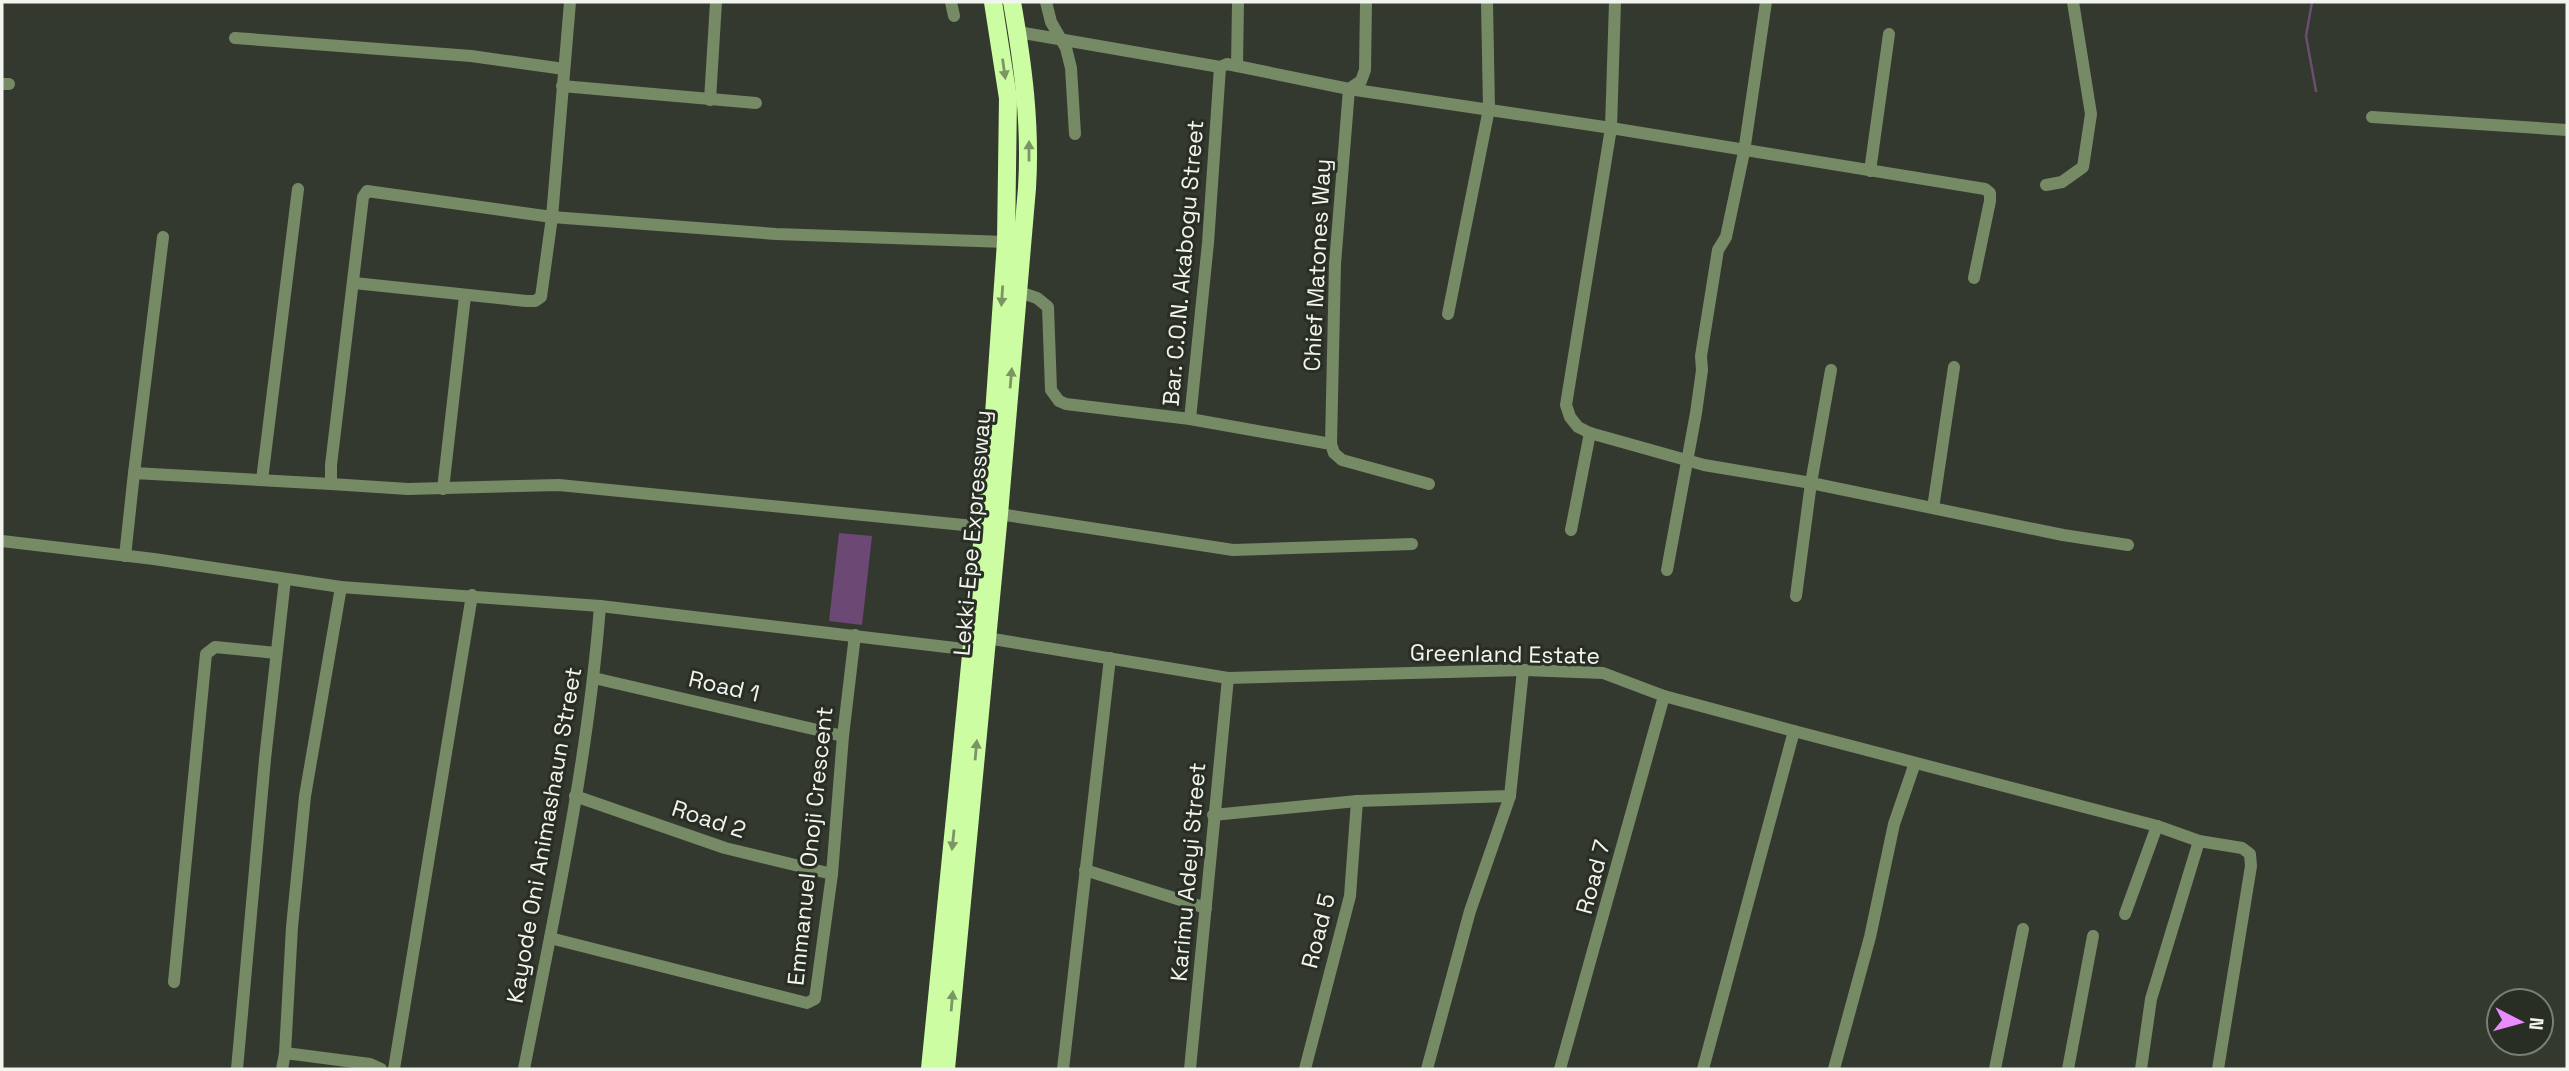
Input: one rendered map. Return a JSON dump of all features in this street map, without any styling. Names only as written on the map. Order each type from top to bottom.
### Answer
[{"type":"highway","name":"Lekki-Epe Expressway","points":[[946,1069],[972,650],[1006,242],[1008,98],[993,2]]},
{"type":"highway","name":"Lekki-Epe Expressway","points":[[930,1069],[987,638],[1019,292],[1029,152],[1025,86],[1012,2]]},
{"type":"street","points":[[354,283],[526,301],[535,301],[541,297],[552,217],[570,2]]},
{"type":"street","points":[[710,100],[716,2]]},
{"type":"street","points":[[951,2],[954,16]]},
{"type":"street","points":[[1046,2],[1051,22],[1062,40],[1071,68],[1074,134]]},
{"type":"street","points":[[1237,66],[1238,2]]},
{"type":"street","points":[[1349,89],[1361,80],[1365,70],[1366,2]]},
{"type":"street","points":[[1448,314],[1489,109],[1487,2]]},
{"type":"street","points":[[1615,2],[1611,128],[1566,405],[1570,417],[1584,430],[1716,467],[1811,483],[2063,535],[2128,545]]},
{"type":"street","points":[[1667,570],[1688,460],[1718,250],[1726,237],[1744,152],[1766,2]]},
{"type":"street","points":[[2046,185],[2062,182],[2084,167],[2091,114],[2073,2]]},
{"type":"street","points":[[1018,32],[1220,67],[1227,64],[1349,89],[1611,128],[1744,152],[1985,189],[1990,193],[1990,201],[1974,278]]},
{"type":"street","points":[[1870,171],[1889,34]]},
{"type":"street","points":[[235,38],[471,56],[564,69]]},
{"type":"street","name":"Bar. C.O.N. Akabogu Street","points":[[1220,67],[1208,243],[1190,419],[1331,444],[1334,453],[1342,460],[1429,484]]},
{"type":"street","points":[[562,86],[756,103]]},
{"type":"street","name":"Chief Matones Way","points":[[1331,444],[1335,264],[1349,89]]},
{"type":"street","points":[[2371,117],[2567,130]]},
{"type":"street","points":[[262,480],[298,189]]},
{"type":"street","points":[[331,484],[363,197],[367,191],[552,217],[776,234],[1006,242]]},
{"type":"street","points":[[124,556],[163,237]]},
{"type":"street","points":[[1019,292],[1037,298],[1048,307],[1051,390],[1059,401],[1078,406],[1190,419]]},
{"type":"street","points":[[443,489],[465,296]]},
{"type":"street","points":[[1933,508],[1954,367]]},
{"type":"street","points":[[1796,596],[1811,483],[1831,370]]},
{"type":"street","points":[[1571,530],[1584,430]]},
{"type":"street","points":[[134,473],[408,489],[559,485],[984,527]]},
{"type":"street","points":[[999,514],[1233,550],[1412,544]]},
{"type":"street","points":[[2,541],[341,587],[600,606],[972,650]]},
{"type":"street","points":[[237,1069],[285,579]]},
{"type":"street","points":[[282,1069],[305,796],[341,587]]},
{"type":"street","points":[[394,1069],[472,595]]},
{"type":"street","name":"Kayode Oni Animashaun Street","points":[[524,1069],[575,796],[594,678],[600,606]]},
{"type":"street","name":"Emmanuel Onoji Crescent","points":[[550,938],[807,1003],[815,999],[832,874],[843,736],[855,635]]},
{"type":"street","name":"Greenland Estate","points":[[987,638],[1228,678],[1523,670],[1603,673],[1664,695],[2157,826],[2199,841],[2242,848],[2250,854],[2251,866],[2218,1069]]},
{"type":"street","points":[[174,982],[206,654],[215,647],[276,653]]},
{"type":"street","points":[[1063,1069],[1111,658]]},
{"type":"street","points":[[1427,1069],[1470,911],[1510,796],[1523,670]]},
{"type":"street","name":"Road 1","points":[[594,678],[843,736]]},
{"type":"street","name":"Karimu Adeyi Street","points":[[1190,1069],[1228,678]]},
{"type":"street","name":"Road 7","points":[[1560,1069],[1664,695]]},
{"type":"street","points":[[1703,1069],[1794,730]]},
{"type":"street","points":[[1834,1069],[1870,937],[1894,824],[1915,763]]},
{"type":"street","name":"Road 2","points":[[575,796],[725,848],[832,874]]},
{"type":"street","points":[[1213,815],[1357,801],[1510,796]]},
{"type":"street","name":"Road 5","points":[[1305,1069],[1350,896],[1357,801]]},
{"type":"street","points":[[2125,914],[2157,826]]},
{"type":"street","points":[[2141,1069],[2151,999],[2199,841]]},
{"type":"street","points":[[1085,870],[1206,908]]},
{"type":"street","points":[[1995,1069],[2023,929]]},
{"type":"street","points":[[2067,1069],[2093,936]]},
{"type":"street","points":[[285,1053],[370,1064],[381,1069]]},
{"type":"shaded area","points":[[839,533],[872,536],[862,625],[829,621]]},
{"type":"waterway","points":[[2312,2],[2306,36],[2316,91]]}]
